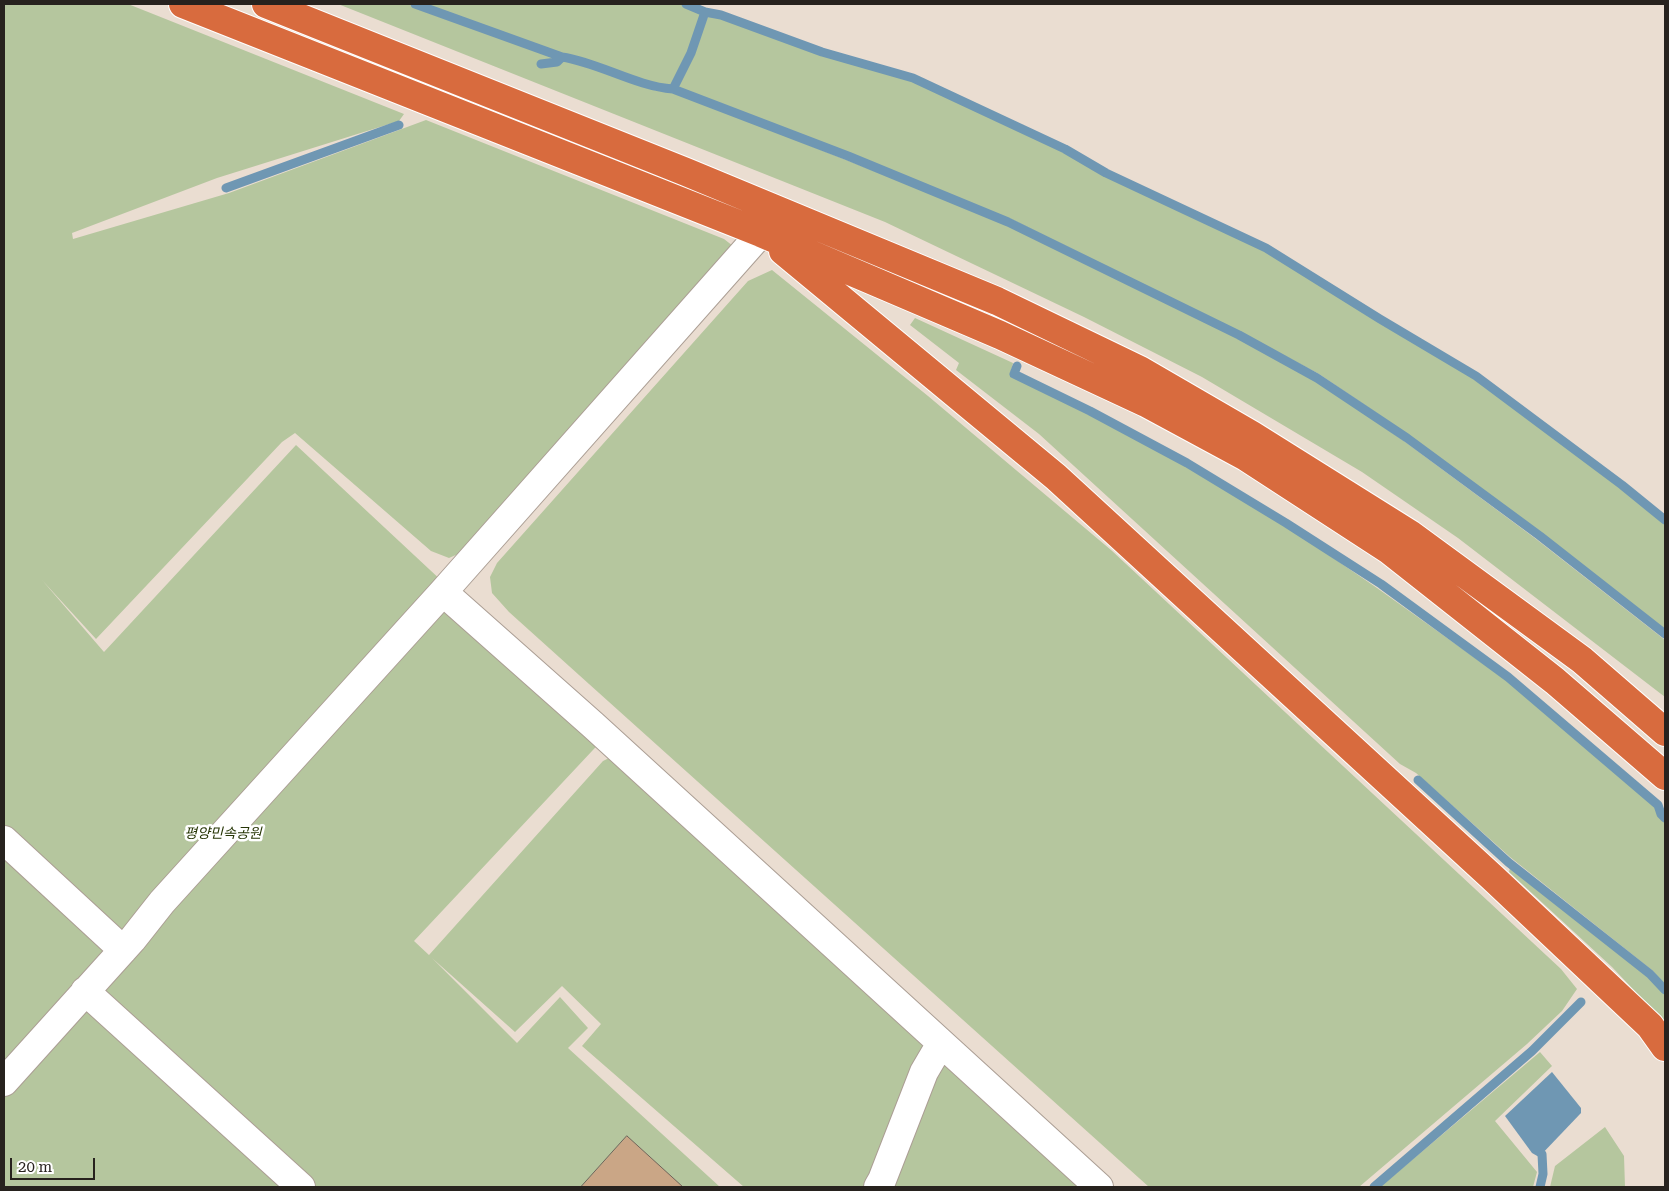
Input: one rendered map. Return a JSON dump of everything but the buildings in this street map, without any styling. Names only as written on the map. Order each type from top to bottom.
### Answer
[{"type":"highway","points":[[183,4],[761,233],[1000,335],[1146,404],[1246,457],[1389,550],[1555,681],[1665,776]]},
{"type":"highway","points":[[266,4],[686,172],[997,301],[1140,370],[1252,436],[1410,534],[1582,660],[1665,732]]},
{"type":"highway","points":[[761,233],[1056,477],[1500,885],[1650,1026],[1665,1047]]},
{"type":"lane","points":[[4,1082],[123,950],[162,902],[443,592],[761,233]]},
{"type":"lane","points":[[443,592],[593,725],[1099,1187]]},
{"type":"lane","points":[[4,840],[123,950]]},
{"type":"lane","points":[[85,991],[301,1187]]},
{"type":"lane","points":[[878,1187],[924,1072],[941,1043]]},
{"type":"green space","name":"평양민속공원","points":[[4,4],[128,4],[404,114],[399,121],[217,178],[72,233],[73,239],[229,193],[426,120],[724,239],[733,246],[467,550],[449,558],[431,551],[295,433],[282,442],[96,639],[42,580],[104,652],[296,445],[607,735],[414,941],[429,955],[603,761],[613,756],[926,1042],[865,1187],[744,1187],[582,1046],[601,1024],[562,986],[515,1032],[432,958],[517,1043],[560,997],[588,1028],[568,1048],[720,1187],[4,1187]]},
{"type":"green space","points":[[338,4],[407,4],[557,56],[554,59],[537,63],[539,67],[556,64],[565,60],[580,62],[657,91],[672,91],[1008,224],[1237,337],[1315,380],[1404,441],[1536,539],[1665,640],[1665,697],[1458,538],[1362,472],[1202,377],[1084,317],[885,222]]},
{"type":"green space","points":[[420,4],[680,4],[702,13],[688,52],[670,87],[659,86],[581,58],[563,55]]},
{"type":"green space","points":[[708,16],[719,17],[822,55],[912,81],[1064,152],[1105,176],[1265,250],[1378,321],[1475,378],[1622,487],[1665,522],[1665,631],[1542,533],[1409,435],[1319,374],[1240,332],[1011,219],[677,88],[694,54]]},
{"type":"green space","points":[[772,270],[928,396],[1111,550],[1561,969],[1577,989],[1562,1011],[1527,1044],[1359,1187],[1149,1187],[509,612],[492,593],[490,577],[497,563],[748,281]]},
{"type":"green space","points":[[915,318],[1013,363],[1010,375],[1089,414],[1186,466],[1285,525],[1506,680],[1656,807],[1659,815],[1665,822],[1665,985],[1653,971],[1510,857],[1416,773],[1400,764],[1039,434],[956,370],[959,363],[910,325]]},
{"type":"green space","points":[[1510,868],[1649,977],[1665,994],[1665,1023],[1612,967],[1509,872]]},
{"type":"green space","points":[[1540,1052],[1552,1066],[1495,1121],[1537,1172],[1533,1187],[1380,1187]]},
{"type":"green space","points":[[946,1060],[1083,1187],[889,1187],[934,1072]]},
{"type":"green space","points":[[1605,1127],[1624,1156],[1625,1187],[1550,1187],[1555,1166]]},
{"type":"water","points":[[1552,1072],[1581,1108],[1581,1113],[1539,1157],[1532,1153],[1505,1116]]},
{"type":"waterway","points":[[415,4],[562,57],[590,64],[645,84],[673,89],[848,156],[1008,222],[1239,335],[1317,378],[1407,438],[1540,536],[1665,634]]},
{"type":"waterway","points":[[686,4],[822,52],[913,78],[1065,149],[1106,173],[1266,248],[1476,376],[1622,485],[1665,520]]},
{"type":"waterway","points":[[673,89],[691,53],[705,12]]},
{"type":"waterway","points":[[541,64],[557,62],[562,57]]},
{"type":"waterway","points":[[226,188],[399,125]]},
{"type":"waterway","points":[[1017,366],[1014,374],[1090,411],[1187,463],[1381,584],[1508,677],[1658,805],[1661,814],[1665,818]]},
{"type":"waterway","points":[[1418,780],[1508,862],[1650,974],[1665,990]]},
{"type":"waterway","points":[[1374,1187],[1532,1051],[1581,1002]]},
{"type":"waterway","points":[[1540,1187],[1543,1174],[1542,1154]]}]
